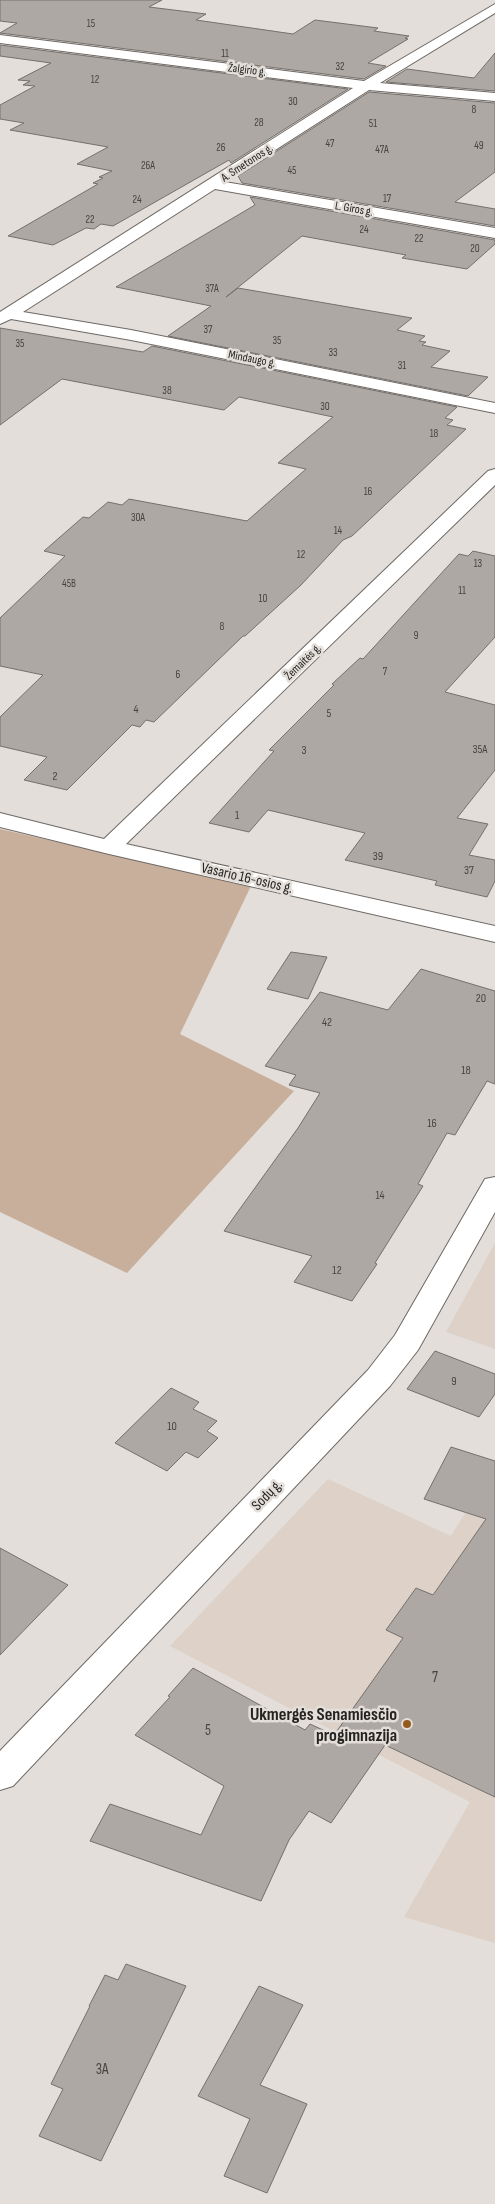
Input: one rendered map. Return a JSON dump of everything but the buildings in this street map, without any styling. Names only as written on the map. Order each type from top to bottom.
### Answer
[{"type":"street","name":"A. Smetonos g.","points":[[4,316],[367,86],[495,8]]},
{"type":"street","name":"Žalgirio g.","points":[[0,39],[367,86],[495,97]]},
{"type":"street","name":"L. Giros g.","points":[[213,184],[495,233]]},
{"type":"street","name":"Mindaugo g.","points":[[4,316],[131,335],[495,408]]},
{"type":"street","name":"Žemaitės g.","points":[[109,847],[495,475]]},
{"type":"street","name":"Vasario 16-osios g.","points":[[0,820],[109,847],[495,934]]},
{"type":"street","name":"Sodų g.","points":[[0,1775],[379,1378],[407,1342],[495,1186]]},
{"type":"shaded area","points":[[0,829],[251,886],[180,1034],[294,1091],[127,1273],[0,1212]]},
{"type":"shaded area","points":[[495,1243],[495,1349],[446,1332]]},
{"type":"shaded area","name":"Ukmergės Senamiesčio progimnazija","points":[[495,1464],[495,1943],[404,1917],[470,1802],[170,1646],[328,1479],[451,1536]]},
{"type":"place","name":"Ukmergės Senamiesčio progimnazija","points":[[407,1724]]}]
